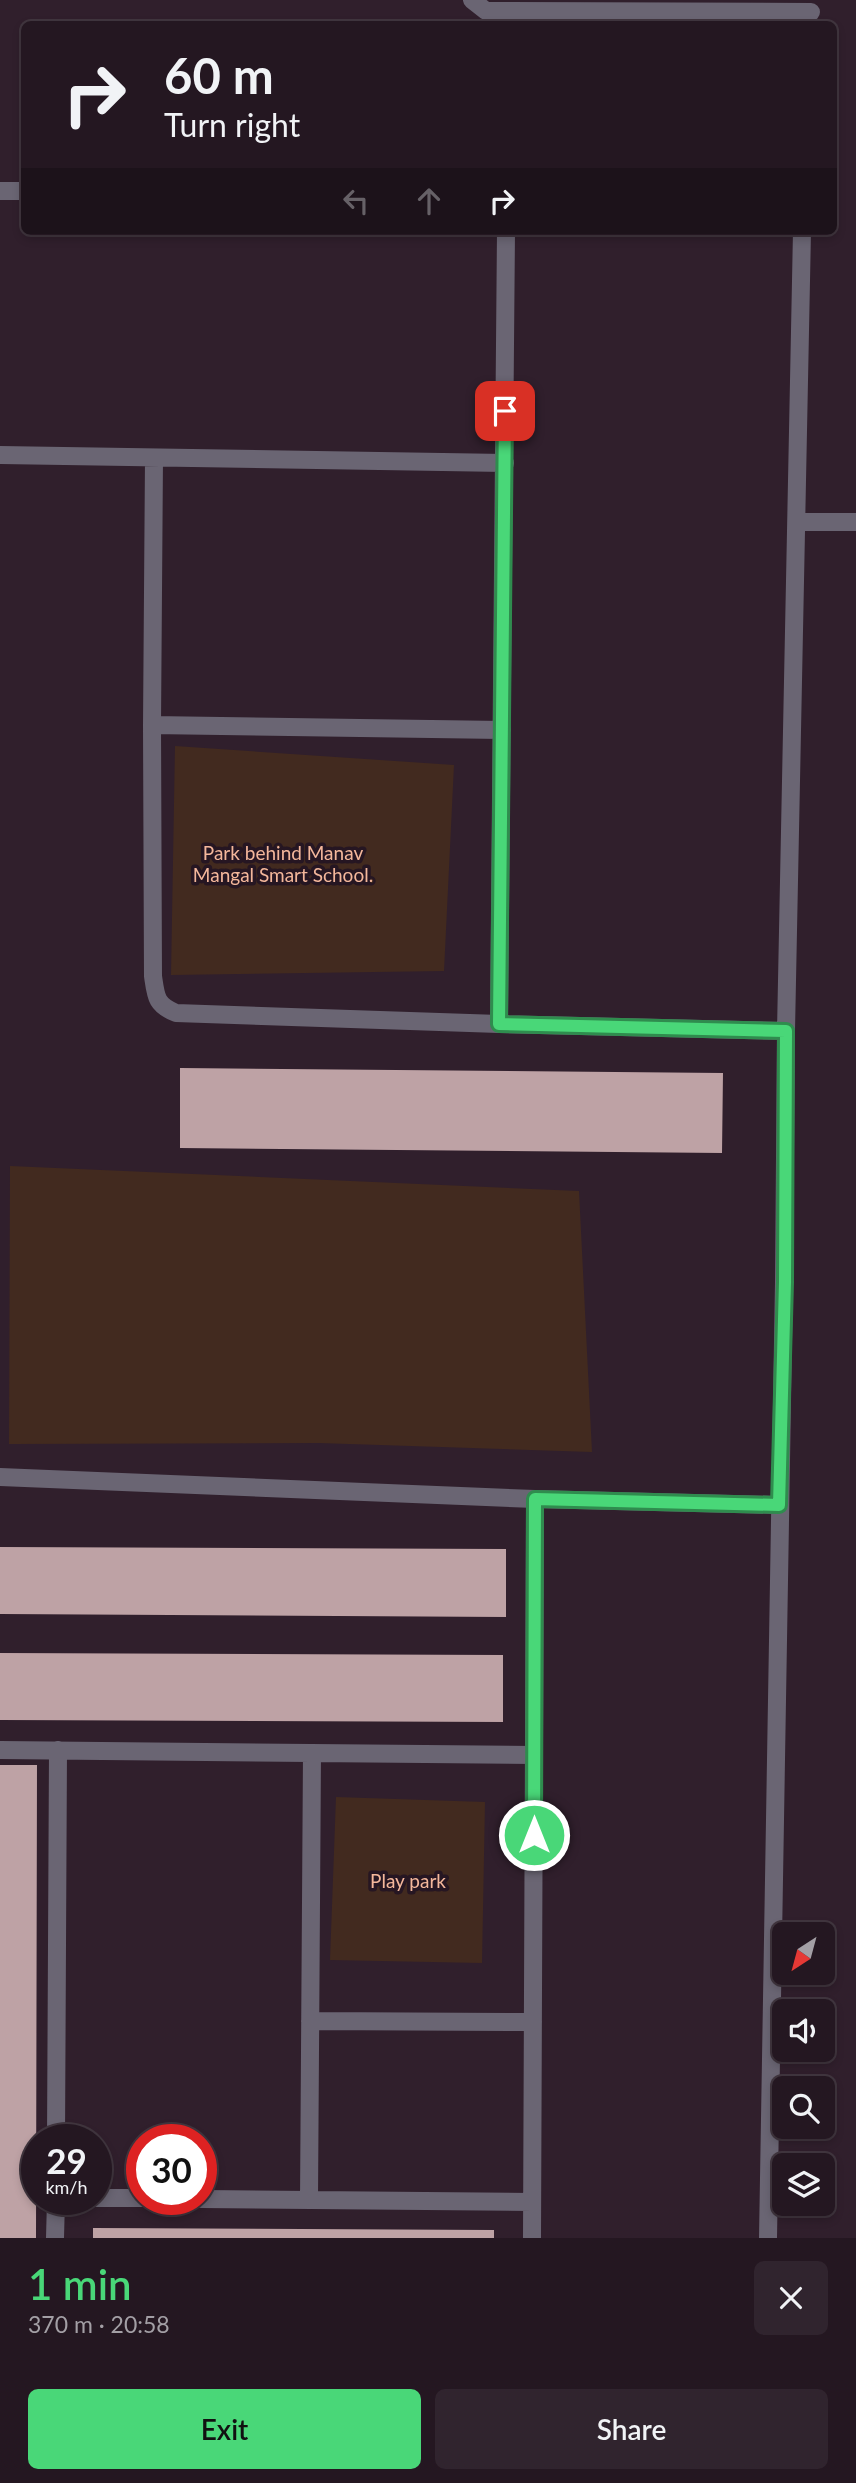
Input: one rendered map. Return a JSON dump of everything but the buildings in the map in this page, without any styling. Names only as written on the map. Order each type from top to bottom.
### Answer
[{"type":"street","points":[[472,0],[486,12],[613,6],[811,12]]},
{"type":"street","points":[[0,191],[21,191]]},
{"type":"street","points":[[499,1024],[506,235]]},
{"type":"street","points":[[768,2238],[785,1282],[786,1031],[802,235]]},
{"type":"street","points":[[0,455],[505,463]]},
{"type":"street","points":[[154,458],[153,976],[156,998],[165,1009],[176,1013],[786,1031]]},
{"type":"street","points":[[798,522],[856,522]]},
{"type":"street","points":[[152,725],[502,730]]},
{"type":"street","points":[[0,1477],[535,1499],[779,1505]]},
{"type":"street","points":[[532,2238],[535,1499]]},
{"type":"street","points":[[0,1750],[534,1755]]},
{"type":"street","points":[[56,2124],[58,1750]]},
{"type":"street","points":[[309,2200],[312,1753]]},
{"type":"street","points":[[310,2021],[533,2022]]},
{"type":"street","points":[[217,2199],[532,2202]]},
{"type":"street","points":[[55,2215],[55,2238]]},
{"type":"green space","name":"Park behind Manav Mangal Smart School.","points":[[175,746],[454,765],[444,971],[171,975]]},
{"type":"green space","points":[[10,1166],[579,1191],[592,1452],[319,1443],[9,1444]]},
{"type":"green space","name":"Play park","points":[[336,1797],[485,1802],[482,1963],[330,1960]]},
{"type":"route","points":[[505,411],[499,1024],[786,1031],[785,1282],[779,1505],[535,1499],[534,1835]]}]
